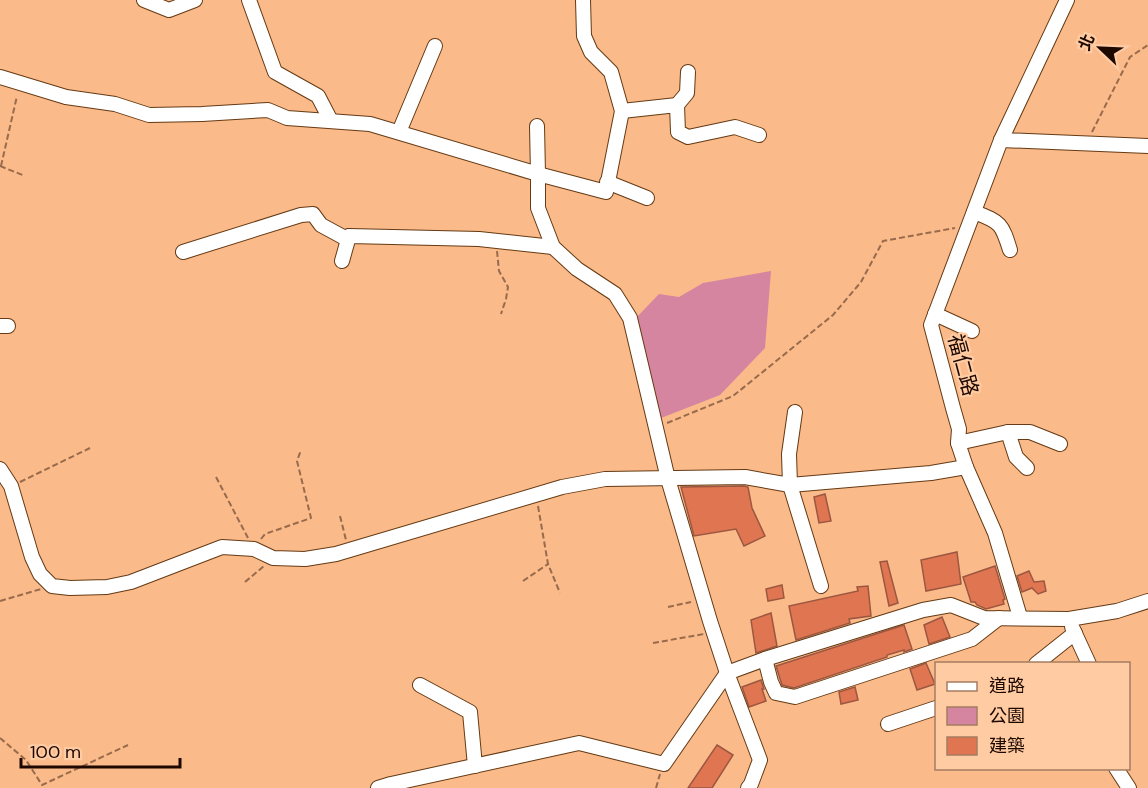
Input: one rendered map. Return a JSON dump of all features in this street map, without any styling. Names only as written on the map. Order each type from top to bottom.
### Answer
[{"type":"street","points":[[144,0],[169,10],[195,0]]},
{"type":"street","points":[[249,0],[275,72],[318,96],[331,121]]},
{"type":"street","points":[[0,77],[66,97],[115,104],[150,115],[268,111],[286,118],[370,124],[606,192],[622,111],[611,72],[591,52],[584,36],[583,0]]},
{"type":"street","name":"福仁路","points":[[1020,617],[995,533],[958,443],[958,429],[931,325],[1001,140],[1067,0]]},
{"type":"street","points":[[399,132],[435,46]]},
{"type":"street","points":[[688,72],[687,93],[677,105],[678,132],[688,137],[735,127],[759,135]]},
{"type":"street","points":[[622,111],[677,105]]},
{"type":"street","points":[[537,126],[538,208],[553,247],[578,269],[615,294],[630,318],[668,479],[713,632],[760,760],[752,784],[748,788]]},
{"type":"street","points":[[1001,140],[1148,146]]},
{"type":"street","points":[[607,182],[647,198]]},
{"type":"street","points":[[974,212],[991,218],[1004,229],[1010,250]]},
{"type":"street","points":[[183,252],[301,215],[313,214],[321,225],[345,238],[349,236],[479,238],[553,247]]},
{"type":"street","points":[[342,261],[349,236]]},
{"type":"street","points":[[935,314],[972,331]]},
{"type":"street","points":[[795,412],[789,454],[790,485],[821,586]]},
{"type":"street","points":[[1008,432],[1016,457],[1027,468]]},
{"type":"street","points":[[958,443],[1008,432],[1030,432],[1060,444]]},
{"type":"street","points":[[0,470],[11,486],[32,557],[40,574],[52,586],[70,588],[107,587],[131,582],[222,547],[254,549],[273,558],[305,559],[336,554],[535,494],[604,479],[745,477],[790,485],[931,473],[966,467]]},
{"type":"street","points":[[378,788],[579,743],[664,764],[727,673],[923,610],[951,605],[984,618],[1069,619],[1117,611],[1148,601]]},
{"type":"street","points":[[765,659],[776,693],[795,697],[972,639],[999,618]]},
{"type":"street","points":[[1069,619],[1089,662]]},
{"type":"street","points":[[1037,662],[1075,633]]},
{"type":"street","points":[[420,685],[470,712],[475,766]]},
{"type":"street","points":[[888,724],[935,708]]},
{"type":"street","points":[[1117,770],[1129,788]]},
{"type":"path","points":[[1086,144],[1130,57],[1148,45]]},
{"type":"path","points":[[20,84],[1,166],[25,176]]},
{"type":"path","points":[[656,428],[733,396],[833,315],[861,282],[883,242],[969,226]]},
{"type":"path","points":[[499,241],[497,253],[499,271],[508,287],[507,299],[501,314]]},
{"type":"path","points":[[11,486],[90,448]]},
{"type":"path","points":[[216,477],[254,549],[265,534],[311,518],[297,461],[301,450]]},
{"type":"path","points":[[535,494],[548,564],[560,593]]},
{"type":"path","points":[[340,516],[348,550]]},
{"type":"path","points":[[245,582],[273,558]]},
{"type":"path","points":[[523,581],[548,564]]},
{"type":"path","points":[[0,601],[52,586]]},
{"type":"path","points":[[668,607],[704,600]]},
{"type":"path","points":[[653,643],[713,632]]},
{"type":"path","points":[[0,738],[26,760],[42,785],[128,745]]},
{"type":"green space","points":[[771,271],[765,348],[720,395],[661,418],[655,410],[635,319],[659,294],[679,297],[703,283]]},
{"type":"building","points":[[681,487],[748,487],[752,508],[765,536],[744,546],[736,529],[694,536]]},
{"type":"building","points":[[825,494],[831,521],[819,523],[814,497]]},
{"type":"building","points":[[957,552],[961,584],[926,591],[921,560]]},
{"type":"building","points":[[887,561],[898,603],[889,606],[880,562]]},
{"type":"building","points":[[995,566],[1005,599],[1004,604],[986,609],[971,602],[963,577]]},
{"type":"building","points":[[1029,571],[1034,582],[1044,581],[1046,591],[1038,594],[1032,588],[1022,592],[1017,576]]},
{"type":"building","points":[[782,585],[784,598],[768,601],[766,589]]},
{"type":"building","points":[[868,586],[871,616],[849,619],[850,623],[796,640],[789,606],[858,591],[857,587]]},
{"type":"building","points":[[771,613],[777,646],[756,653],[751,620]]},
{"type":"building","points":[[942,617],[950,637],[929,644],[924,625]]},
{"type":"building","points":[[904,625],[912,649],[887,655],[887,657],[794,688],[782,685],[776,666]]},
{"type":"building","points":[[926,663],[935,684],[917,690],[910,669]]},
{"type":"building","points":[[761,680],[766,701],[749,707],[742,687]]},
{"type":"building","points":[[855,687],[858,700],[841,704],[839,692]]},
{"type":"building","points":[[717,745],[733,755],[712,788],[688,788]]}]
